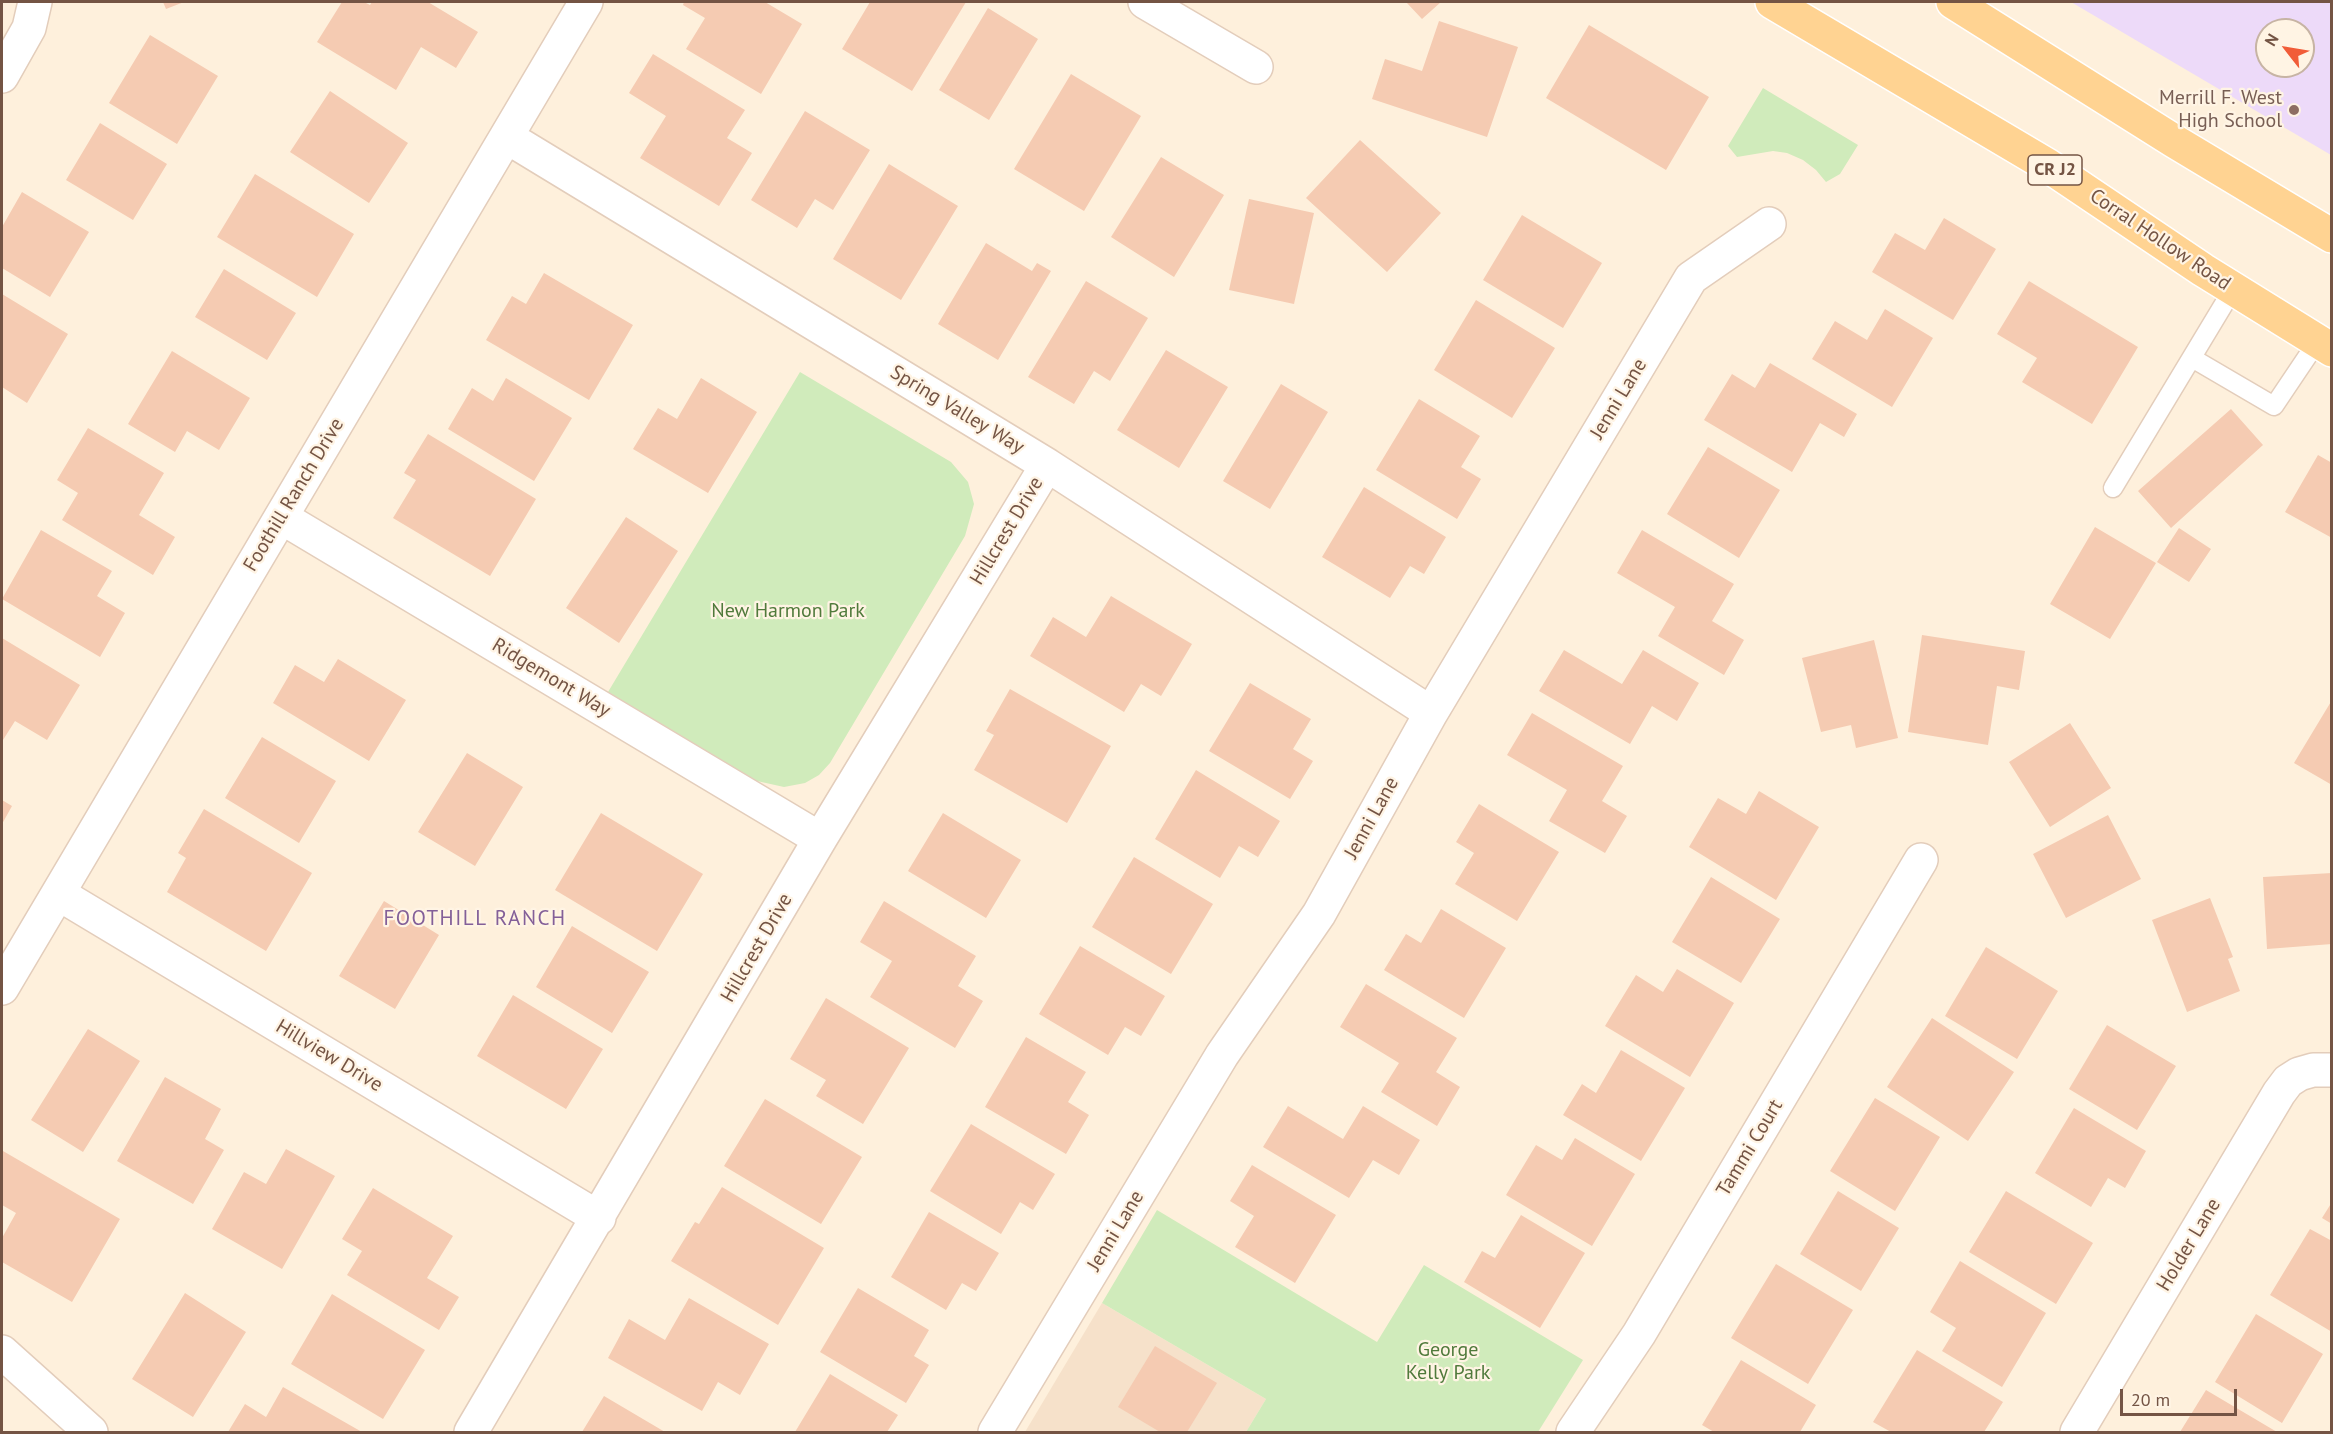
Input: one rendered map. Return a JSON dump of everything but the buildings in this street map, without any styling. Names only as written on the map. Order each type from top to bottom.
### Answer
[{"type":"main road","name":"Corral Hollow Road","points":[[1772,2],[2047,165],[2233,289],[2324,346]]},
{"type":"main road","points":[[1953,2],[2331,236]]},
{"type":"street","points":[[2,76],[29,28],[35,2]]},
{"type":"street","name":"Foothill Ranch Drive","points":[[2,988],[586,2]]},
{"type":"street","points":[[1145,2],[1256,67]]},
{"type":"street","name":"Spring Valley Way","points":[[507,137],[1047,465],[1431,712]]},
{"type":"street","name":"Jenni Lane","points":[[995,1432],[1222,1055],[1319,914],[1431,712],[1691,278],[1769,224]]},
{"type":"street","name":"Hillcrest Drive","points":[[471,1432],[820,839],[1047,465]]},
{"type":"street","name":"Ridgemont Way","points":[[281,517],[820,839]]},
{"type":"street","name":"Tammi Court","points":[[1574,1432],[1639,1334],[1921,860]]},
{"type":"street","name":"Hillview Drive","points":[[59,894],[598,1218]]},
{"type":"street","name":"Holder Lane","points":[[2077,1432],[2279,1093],[2294,1078],[2322,1070]]},
{"type":"street","points":[[2,1352],[91,1432]]},
{"type":"lane","points":[[2113,488],[2233,289]]},
{"type":"lane","points":[[2192,358],[2274,406],[2324,346]]},
{"type":"shaded area","name":"Merrill F. West High School","points":[[2071,2],[2331,2],[2331,155]]},
{"type":"shaded area","points":[[1102,1303],[1266,1399],[1246,1432],[1025,1432]]},
{"type":"green space","points":[[1763,88],[1858,145],[1840,174],[1826,182],[1803,160],[1787,153],[1773,151],[1737,157],[1728,146]]},
{"type":"green space","name":"New Harmon Park","points":[[800,372],[951,462],[968,482],[974,504],[965,536],[830,763],[819,775],[805,783],[784,787],[757,781],[608,692]]},
{"type":"green space","name":"George Kelly Park","points":[[1157,1210],[1377,1342],[1424,1265],[1583,1360],[1538,1432],[1246,1432],[1266,1399],[1102,1303]]},
{"type":"place","name":"Merrill F. West High School","points":[[2294,110]]},
{"type":"district","name":"FOOTHILL RANCH","points":[[475,919]]}]
